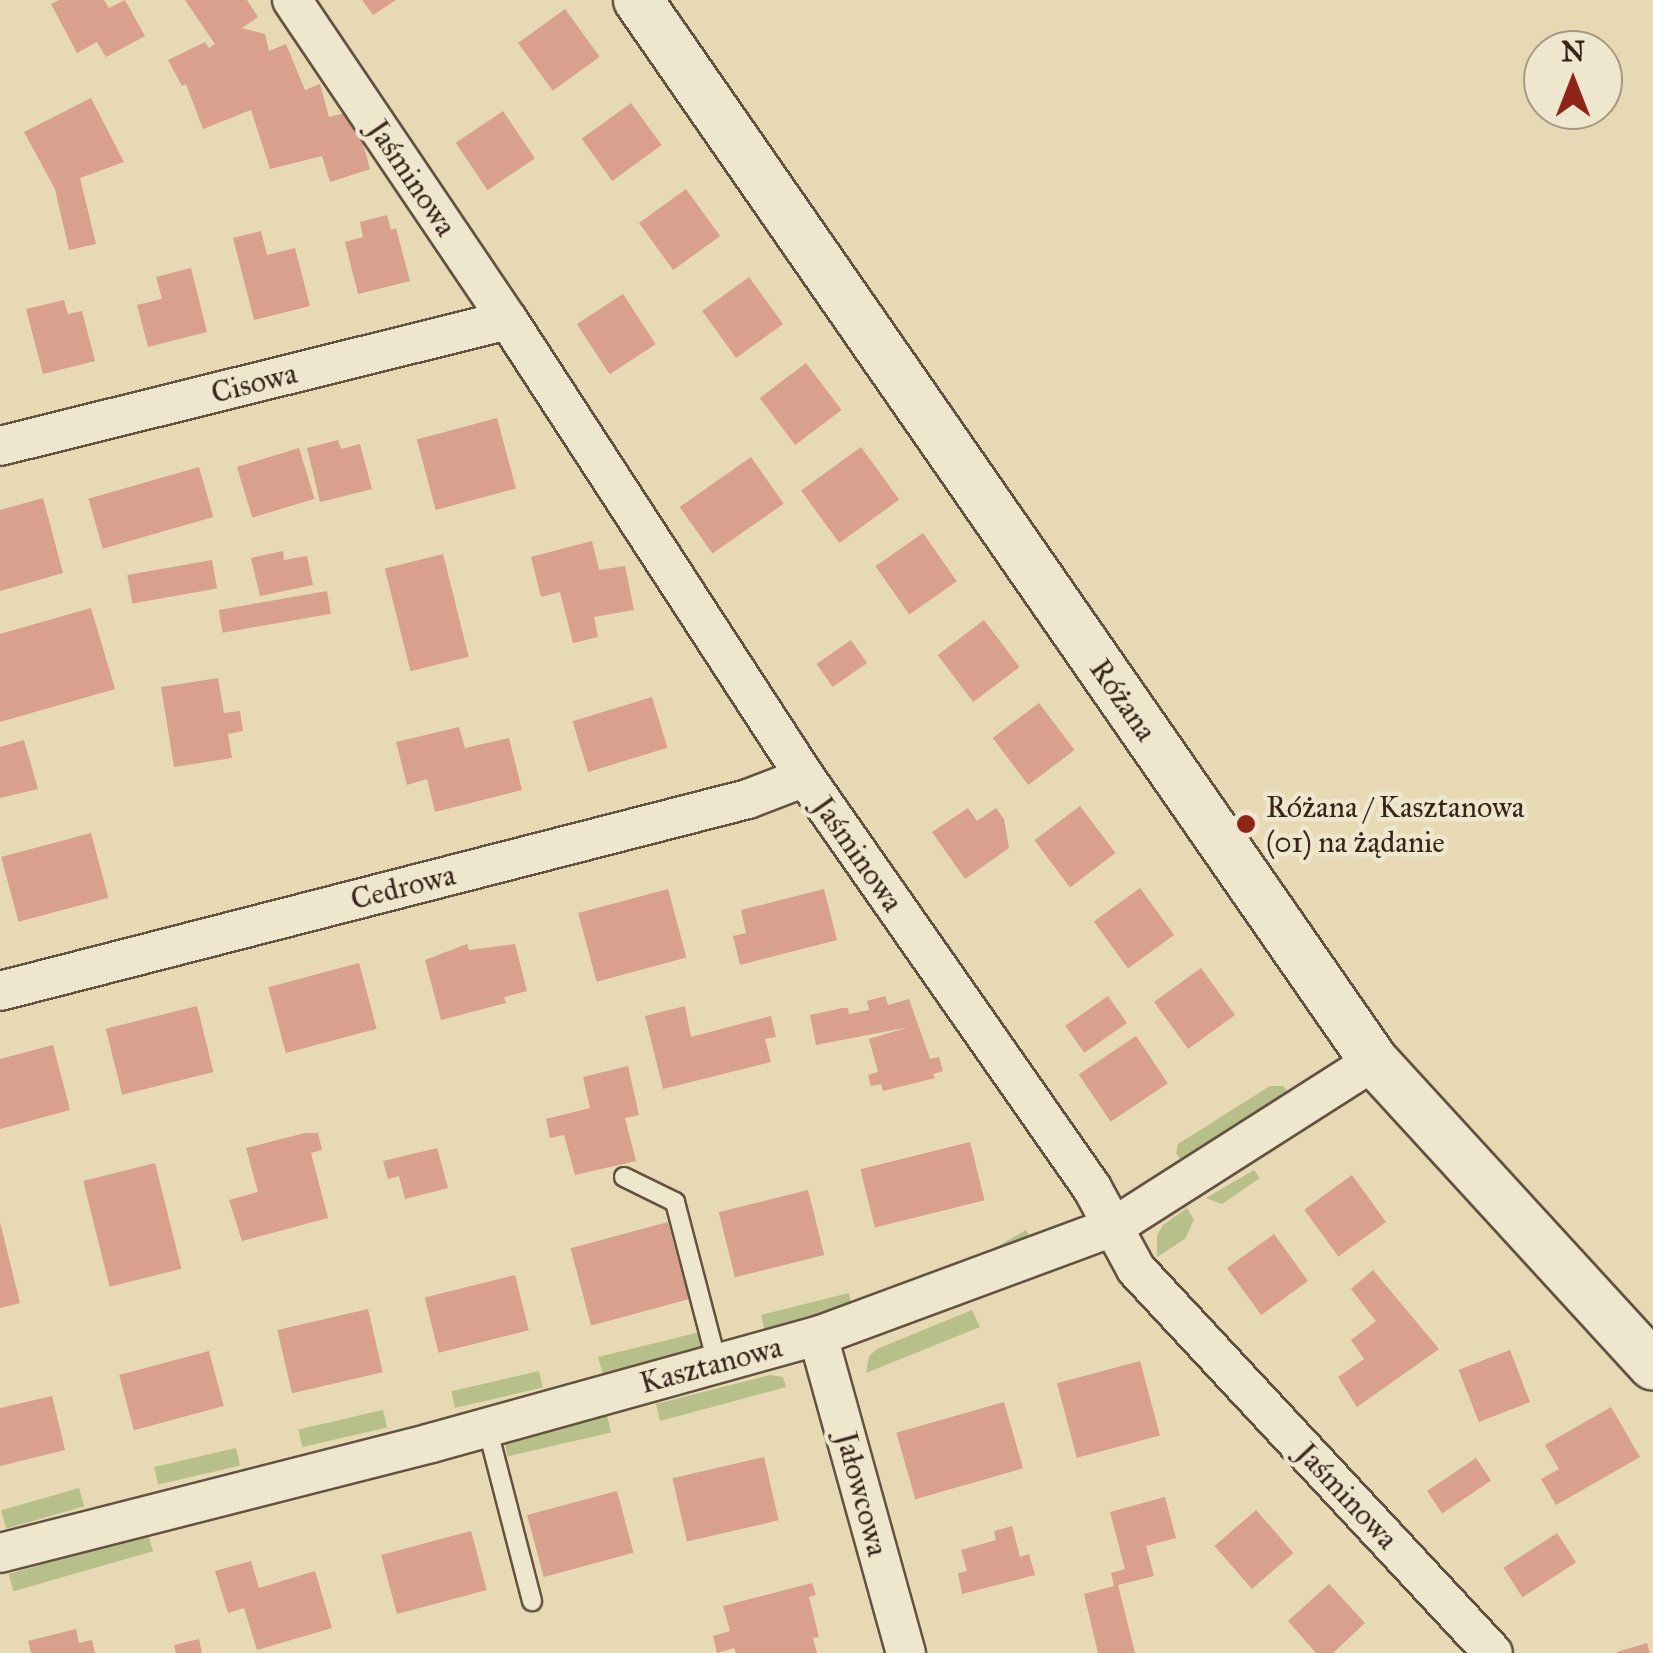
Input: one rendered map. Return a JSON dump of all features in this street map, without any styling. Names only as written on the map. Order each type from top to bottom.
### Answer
[{"type":"street","name":"Jaśminowa","points":[[292,0],[508,320],[805,777],[1115,1226],[1136,1269],[1493,1653]]},
{"type":"street","name":"Różana","points":[[638,0],[1374,1061],[1653,1365]]},
{"type":"street","name":"Cisowa","points":[[0,446],[508,320]]},
{"type":"street","name":"Cedrowa","points":[[0,990],[748,799],[805,777]]},
{"type":"street","name":"Kasztanowa","points":[[0,1553],[488,1427],[818,1336],[1115,1226],[1374,1061]]},
{"type":"street","name":"Jałowcowa","points":[[818,1336],[906,1653]]},
{"type":"lane","points":[[624,1177],[675,1202],[717,1363]]},
{"type":"lane","points":[[488,1427],[532,1601]]},
{"type":"green space","points":[[1270,1086],[1283,1086],[1292,1097],[1184,1165],[1176,1153],[1178,1144]]},
{"type":"green space","points":[[1254,1170],[1260,1178],[1222,1204],[1206,1198]]},
{"type":"green space","points":[[1187,1208],[1194,1220],[1185,1239],[1157,1257],[1157,1235],[1163,1225]]},
{"type":"green space","points":[[1026,1230],[1033,1242],[921,1307],[914,1294]]},
{"type":"green space","points":[[849,1293],[852,1307],[765,1332],[761,1315]]},
{"type":"green space","points":[[972,1310],[980,1327],[866,1373],[869,1356],[877,1349]]},
{"type":"green space","points":[[700,1332],[704,1346],[603,1374],[598,1357]]},
{"type":"green space","points":[[539,1371],[543,1388],[455,1408],[451,1391]]},
{"type":"green space","points":[[770,1375],[783,1377],[786,1387],[660,1421],[656,1404]]},
{"type":"green space","points":[[383,1410],[387,1428],[302,1447],[298,1430]]},
{"type":"green space","points":[[607,1415],[611,1433],[508,1456],[504,1439]]},
{"type":"green space","points":[[236,1448],[240,1466],[158,1484],[154,1467]]},
{"type":"green space","points":[[79,1488],[84,1506],[6,1529],[1,1510]]},
{"type":"green space","points":[[148,1534],[153,1551],[14,1591],[9,1574]]},
{"type":"building","points":[[59,0],[104,0],[109,8],[125,0],[145,36],[106,57],[97,42],[77,53],[51,4]]},
{"type":"building","points":[[185,0],[247,0],[258,17],[242,28],[265,34],[269,51],[286,44],[305,90],[320,84],[329,117],[354,111],[370,169],[330,182],[322,156],[270,169],[251,110],[203,129],[186,84],[182,86],[168,60],[205,42],[209,48],[215,44]]},
{"type":"building","points":[[362,0],[396,0],[373,15]]},
{"type":"building","points":[[565,9],[600,57],[553,91],[518,43]]},
{"type":"building","points":[[91,98],[124,162],[80,178],[96,244],[69,250],[55,189],[24,132]]},
{"type":"building","points":[[631,103],[662,145],[612,181],[582,139]]},
{"type":"building","points":[[503,111],[535,158],[488,190],[456,143]]},
{"type":"building","points":[[686,189],[720,236],[673,270],[639,223]]},
{"type":"building","points":[[387,215],[391,230],[396,228],[410,281],[358,294],[345,242],[363,237],[360,222]]},
{"type":"building","points":[[261,231],[267,255],[295,248],[310,306],[254,320],[233,238]]},
{"type":"building","points":[[191,268],[207,332],[148,347],[137,305],[162,299],[156,277]]},
{"type":"building","points":[[749,277],[783,324],[736,358],[702,311]]},
{"type":"building","points":[[623,294],[656,344],[610,374],[577,324]]},
{"type":"building","points":[[64,300],[68,314],[82,311],[95,361],[43,374],[26,309]]},
{"type":"building","points":[[806,363],[842,410],[795,445],[760,398]]},
{"type":"building","points":[[497,418],[516,489],[436,510],[417,439]]},
{"type":"building","points":[[338,440],[341,449],[360,444],[372,489],[320,502],[307,448]]},
{"type":"building","points":[[861,447],[899,500],[839,543],[801,490]]},
{"type":"building","points":[[299,448],[314,499],[252,518],[237,467]]},
{"type":"building","points":[[751,457],[784,504],[712,554],[680,507]]},
{"type":"building","points":[[199,467],[213,517],[103,549],[88,499]]},
{"type":"building","points":[[43,498],[63,573],[0,591],[0,510]]},
{"type":"building","points":[[923,533],[957,581],[909,615],[875,566]]},
{"type":"building","points":[[592,541],[599,570],[625,566],[634,610],[594,617],[598,637],[573,643],[560,592],[541,597],[531,557]]},
{"type":"building","points":[[283,551],[284,560],[307,556],[313,585],[260,596],[251,558]]},
{"type":"building","points":[[443,554],[469,657],[410,671],[385,569]]},
{"type":"building","points":[[212,560],[217,589],[132,603],[127,575]]},
{"type":"building","points":[[327,591],[331,614],[223,633],[219,610]]},
{"type":"building","points":[[91,608],[115,689],[0,722],[0,634]]},
{"type":"building","points":[[984,620],[1020,667],[973,702],[938,655]]},
{"type":"building","points":[[851,640],[867,663],[833,687],[817,664]]},
{"type":"building","points":[[218,678],[224,713],[240,711],[243,731],[228,734],[232,758],[174,767],[161,687]]},
{"type":"building","points":[[652,697],[667,748],[588,772],[573,721]]},
{"type":"building","points":[[1039,703],[1075,750],[1028,785],[993,738]]},
{"type":"building","points":[[459,727],[465,748],[509,738],[522,790],[435,812],[427,779],[407,785],[396,742]]},
{"type":"building","points":[[24,740],[38,789],[0,798],[0,747]]},
{"type":"building","points":[[1080,806],[1116,853],[1070,887],[1034,840]]},
{"type":"building","points":[[968,808],[977,821],[996,808],[1004,819],[1009,848],[965,879],[932,832]]},
{"type":"building","points":[[91,833],[108,898],[19,922],[1,857]]},
{"type":"building","points":[[1140,888],[1174,935],[1128,968],[1094,922]]},
{"type":"building","points":[[668,889],[686,958],[597,982],[578,913]]},
{"type":"building","points":[[824,889],[837,940],[740,965],[733,936],[746,933],[741,910]]},
{"type":"building","points":[[467,944],[469,950],[515,944],[527,991],[504,997],[506,1003],[441,1020],[425,960]]},
{"type":"building","points":[[359,963],[377,1029],[286,1053],[268,987]]},
{"type":"building","points":[[1201,968],[1235,1015],[1188,1049],[1154,1002]]},
{"type":"building","points":[[885,996],[888,1005],[909,999],[930,1059],[939,1057],[943,1071],[933,1074],[935,1078],[883,1091],[881,1084],[871,1086],[868,1075],[878,1072],[869,1039],[909,1027],[816,1045],[810,1015],[842,1008],[848,1008],[849,1014],[869,1010],[867,1001]]},
{"type":"building","points":[[1108,996],[1127,1023],[1084,1053],[1065,1026]]},
{"type":"building","points":[[197,1006],[213,1072],[122,1095],[106,1029]]},
{"type":"building","points":[[685,1006],[691,1037],[771,1016],[776,1037],[765,1039],[771,1062],[663,1089],[645,1016]]},
{"type":"building","points":[[1136,1036],[1168,1083],[1111,1122],[1079,1075]]},
{"type":"building","points":[[53,1045],[70,1110],[0,1129],[0,1059]]},
{"type":"building","points":[[628,1066],[639,1115],[625,1118],[636,1161],[575,1175],[564,1135],[550,1138],[546,1119],[590,1108],[583,1077]]},
{"type":"building","points":[[318,1133],[322,1150],[311,1153],[328,1218],[242,1241],[229,1200],[258,1192],[246,1148]]},
{"type":"building","points":[[970,1142],[985,1200],[875,1228],[860,1169]]},
{"type":"building","points":[[437,1148],[448,1188],[405,1199],[399,1176],[388,1179],[383,1161]]},
{"type":"building","points":[[155,1163],[181,1269],[110,1287],[83,1181]]},
{"type":"building","points":[[1352,1175],[1386,1222],[1338,1257],[1304,1210]]},
{"type":"building","points":[[808,1190],[824,1255],[735,1277],[719,1212]]},
{"type":"building","points":[[0,1222],[20,1303],[0,1308]]},
{"type":"building","points":[[668,1222],[689,1299],[591,1325],[570,1248]]},
{"type":"building","points":[[1274,1234],[1308,1281],[1261,1315],[1227,1268]]},
{"type":"building","points":[[1373,1270],[1439,1349],[1357,1407],[1338,1377],[1364,1359],[1351,1340],[1376,1321],[1351,1289]]},
{"type":"building","points":[[515,1275],[529,1330],[439,1353],[425,1297]]},
{"type":"building","points":[[368,1309],[383,1372],[292,1393],[277,1330]]},
{"type":"building","points":[[1510,1350],[1530,1402],[1479,1422],[1459,1370]]},
{"type":"building","points":[[209,1351],[224,1406],[134,1430],[119,1375]]},
{"type":"building","points":[[1140,1361],[1160,1435],[1077,1458],[1057,1383]]},
{"type":"building","points":[[52,1396],[65,1450],[0,1466],[0,1408]]},
{"type":"building","points":[[1004,1402],[1023,1468],[915,1499],[896,1433]]},
{"type":"building","points":[[1611,1407],[1640,1457],[1556,1505],[1541,1479],[1559,1469],[1545,1445]]},
{"type":"building","points":[[764,1457],[779,1520],[687,1541],[672,1478]]},
{"type":"building","points":[[1476,1458],[1491,1480],[1442,1513],[1427,1491]]},
{"type":"building","points":[[617,1491],[634,1553],[544,1577],[527,1515]]},
{"type":"building","points":[[1165,1497],[1176,1538],[1146,1546],[1154,1576],[1118,1585],[1135,1653],[1098,1653],[1084,1594],[1114,1586],[1111,1573],[1125,1569],[1110,1512]]},
{"type":"building","points":[[1256,1510],[1293,1553],[1252,1589],[1214,1546]]},
{"type":"building","points":[[1012,1526],[1020,1557],[1029,1554],[1035,1575],[962,1594],[958,1573],[967,1571],[961,1550],[996,1540],[994,1531]]},
{"type":"building","points":[[471,1531],[487,1590],[397,1614],[381,1555]]},
{"type":"building","points":[[1557,1533],[1576,1562],[1522,1597],[1503,1568]]},
{"type":"building","points":[[251,1561],[259,1588],[315,1571],[332,1628],[257,1650],[244,1608],[228,1613],[215,1571]]},
{"type":"building","points":[[812,1583],[816,1595],[809,1597],[819,1637],[813,1638],[817,1653],[736,1653],[734,1648],[717,1653],[713,1636],[730,1631],[723,1606]]},
{"type":"building","points":[[1329,1584],[1365,1623],[1333,1653],[1316,1653],[1288,1621]]},
{"type":"building","points":[[76,1629],[79,1643],[92,1640],[95,1653],[31,1653],[28,1641]]},
{"type":"building","points":[[199,1639],[202,1653],[176,1653],[174,1645]]},
{"type":"building","points":[[1647,1643],[1650,1653],[1617,1653],[1617,1652]]},
{"type":"place","name":"Różana / Kasztanowa (01) na żądanie","points":[[1246,824]]}]
